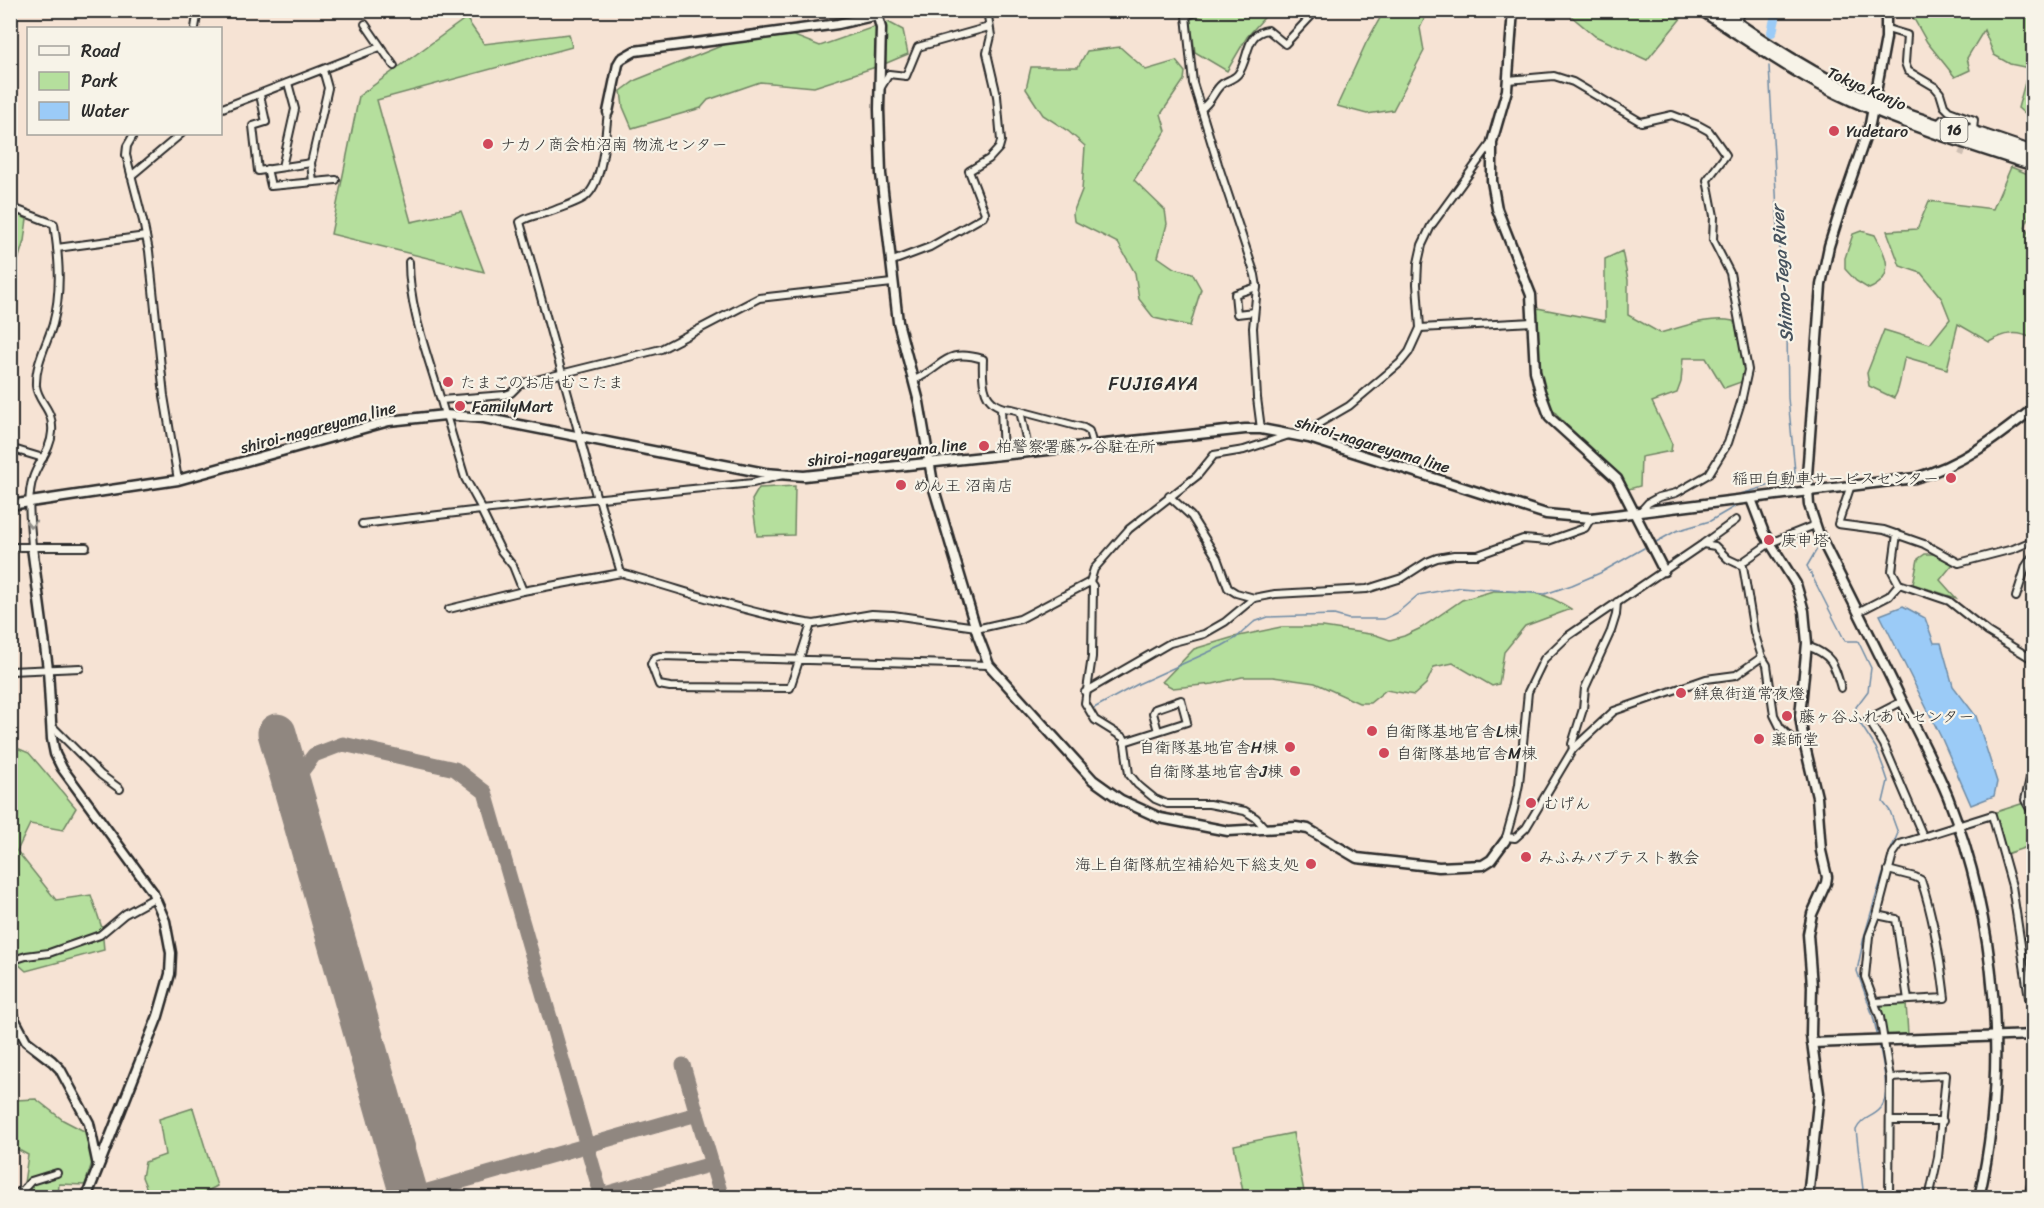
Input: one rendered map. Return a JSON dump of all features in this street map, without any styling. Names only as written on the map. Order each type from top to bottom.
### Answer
[{"type":"highway","name":"Tokyo Kanjo","points":[[1702,10],[1874,105],[1954,140],[2030,157]]},
{"type":"highway","name":"Tokyo Kanjo","points":[[1718,10],[1733,26]]},
{"type":"highway","name":"Tokyo Kanjo","points":[[1874,105],[1937,124],[2030,157]]},
{"type":"street","points":[[195,27],[198,10]]},
{"type":"street","points":[[890,262],[930,247],[983,217],[985,213],[969,171],[989,159],[999,148],[1001,141],[998,96],[987,53],[991,36],[990,10]]},
{"type":"street","points":[[1201,10],[1186,16],[1191,70],[1201,109],[1255,275],[1257,287],[1254,312],[1257,398],[1261,429]]},
{"type":"street","points":[[1201,109],[1209,104],[1222,84],[1237,76],[1251,40],[1264,30],[1268,30],[1285,44],[1313,14],[1312,10]]},
{"type":"street","points":[[1513,10],[1508,80],[1492,142],[1492,181],[1497,209],[1531,295],[1535,371],[1544,405],[1550,418],[1617,479],[1637,513],[1664,571]]},
{"type":"street","points":[[1733,26],[1741,10]]},
{"type":"street","points":[[1886,10],[1887,28],[1870,124],[1835,227],[1821,285],[1807,492],[1815,525],[1939,774],[1974,878],[1985,930],[1996,1035],[1992,1119],[1979,1197]]},
{"type":"street","points":[[621,573],[561,373],[520,222],[527,217],[549,213],[579,201],[594,187],[599,175],[608,112],[618,63],[621,59],[635,51],[838,24],[877,13],[880,28],[879,148],[898,322],[914,380],[931,462],[933,489],[976,628],[989,665],[1093,780],[1121,800],[1146,813],[1176,822],[1228,831],[1264,827],[1308,829],[1357,858],[1439,867],[1483,865],[1491,860],[1505,839],[1515,808],[1528,692],[1545,659],[1568,636],[1736,520]]},
{"type":"street","points":[[365,24],[394,66]]},
{"type":"street","points":[[879,90],[889,74],[906,76],[918,47],[989,27]]},
{"type":"street","points":[[1887,28],[1907,35],[1905,63],[1908,71],[1935,87],[1949,111],[1974,120],[1973,130]]},
{"type":"street","points":[[222,108],[380,47]]},
{"type":"street","points":[[313,182],[311,163],[328,88],[323,70]]},
{"type":"street","points":[[1508,80],[1554,76],[1573,82],[1641,122],[1672,116],[1709,131],[1726,154],[1707,180],[1714,216],[1713,240],[1730,273],[1748,370],[1742,402],[1728,443],[1708,474],[1676,493],[1659,497],[1648,503],[1637,513]]},
{"type":"street","points":[[282,167],[295,109],[288,83]]},
{"type":"street","points":[[260,95],[266,122],[253,126],[258,171],[311,163]]},
{"type":"street","points":[[1937,124],[1943,119],[1973,130],[2030,157]]},
{"type":"street","points":[[133,135],[127,146],[126,155],[146,236],[164,396],[178,480]]},
{"type":"street","points":[[131,176],[180,135]]},
{"type":"street","points":[[449,609],[523,591],[621,573],[736,608],[811,624],[872,614],[893,615],[976,628],[1020,619],[1090,582],[1094,569],[1129,529],[1197,476],[1214,455],[1244,450],[1295,435],[1349,406],[1393,369],[1409,352],[1420,328],[1417,284],[1422,245],[1431,226],[1492,142]]},
{"type":"street","points":[[267,169],[271,186],[336,180]]},
{"type":"street","points":[[10,207],[54,224],[60,268],[56,309],[41,355],[36,384],[38,394],[50,412],[52,421],[49,448],[33,476],[30,502],[32,547],[48,669],[55,754],[62,768],[156,897],[169,935],[171,953],[170,974],[158,1016],[86,1197]]},
{"type":"street","points":[[57,248],[146,236]]},
{"type":"street","points":[[409,262],[413,302],[465,478],[501,551],[513,566],[523,591]]},
{"type":"street","points":[[441,400],[505,395],[511,393],[520,384],[661,349],[759,298],[892,283]]},
{"type":"street","points":[[1254,312],[1237,314],[1234,294],[1257,287]]},
{"type":"street","points":[[1420,328],[1533,322]]},
{"type":"street","points":[[914,380],[951,356],[968,355],[983,359],[984,390],[988,398],[1001,408],[1084,428],[1089,431],[1093,445]]},
{"type":"street","points":[[1001,408],[1003,454]]},
{"type":"street","name":"shiroi-nagareyama line","points":[[10,505],[178,480],[389,421],[446,415],[484,418],[783,475],[832,474],[1003,454],[1261,429],[1295,435],[1537,511],[1571,518],[1591,519],[1903,480],[1943,469],[1982,447],[2034,408]]},
{"type":"street","points":[[1020,411],[1029,452]]},
{"type":"street","points":[[10,448],[43,458]]},
{"type":"street","points":[[362,524],[753,483],[783,475]]},
{"type":"street","points":[[1851,485],[1838,524],[1897,534],[1924,544],[1959,563],[2032,543]]},
{"type":"street","points":[[1169,496],[1191,516],[1204,535],[1217,558],[1228,588],[1254,598],[1275,594],[1367,589],[1402,578],[1437,558],[1478,555],[1523,539],[1548,541],[1585,528],[1591,519]]},
{"type":"street","points":[[1751,499],[1759,523],[1790,573],[1804,611],[1806,646],[1800,707],[1804,742],[1817,797],[1821,851],[1827,877],[1812,915],[1808,934],[1812,986],[1810,1026],[1819,1093],[1808,1197]]},
{"type":"street","points":[[1701,546],[1707,544],[1715,546],[1728,559],[1735,564],[1740,564],[1770,543],[1815,525]]},
{"type":"street","points":[[1897,534],[1892,571],[1899,584],[1949,602],[1988,632],[2034,660]]},
{"type":"street","points":[[10,547],[86,547]]},
{"type":"street","points":[[2016,597],[2026,566],[2034,555]]},
{"type":"street","points":[[1740,564],[1743,566],[1754,632],[1767,665],[1771,705],[1780,727],[1796,743],[1804,742]]},
{"type":"street","points":[[1090,582],[1093,586],[1092,657],[1085,703],[1095,720],[1124,738],[1130,774],[1138,785],[1155,799],[1167,804],[1209,804],[1245,811],[1264,827]]},
{"type":"street","points":[[1858,612],[1889,597],[1899,584]]},
{"type":"street","points":[[1085,692],[1170,643],[1204,634],[1215,628],[1254,598]]},
{"type":"street","points":[[1573,749],[1572,744],[1583,709],[1585,688],[1611,631],[1617,602]]},
{"type":"street","points":[[811,624],[800,660],[790,688],[659,685],[651,664],[654,658],[660,656],[800,660],[989,665]]},
{"type":"street","points":[[1806,646],[1823,652],[1835,665],[1841,688]]},
{"type":"street","points":[[1505,839],[1515,838],[1526,828],[1573,749],[1614,711],[1706,679],[1736,675],[1762,657]]},
{"type":"street","points":[[10,671],[80,668]]},
{"type":"street","points":[[1124,742],[1187,722],[1181,700],[1155,709],[1153,713],[1158,731]]},
{"type":"street","points":[[1903,701],[1868,719],[1884,745],[1923,836]]},
{"type":"street","points":[[51,725],[101,774],[120,789]]},
{"type":"street","points":[[2034,760],[2025,800],[2034,816]]},
{"type":"street","points":[[1889,1197],[1890,1078],[1880,1040],[1880,1017],[1865,977],[1869,936],[1877,915],[1888,870],[1896,848],[1900,844],[1992,815],[2012,886],[2029,998],[2034,998]]},
{"type":"street","points":[[1874,1002],[1945,998],[1940,953],[1931,909],[1921,880],[1888,870]]},
{"type":"street","points":[[10,961],[26,956],[49,954],[100,935],[125,914],[156,897]]},
{"type":"street","points":[[1877,915],[1896,919],[1908,1000]]},
{"type":"street","points":[[10,1011],[26,1041],[60,1069],[89,1123],[98,1167]]},
{"type":"street","points":[[1812,1043],[2034,1035]]},
{"type":"street","points":[[1890,1078],[1946,1075],[1938,1157],[1929,1197]]},
{"type":"street","points":[[1890,1121],[1942,1121]]},
{"type":"street","points":[[2028,1197],[2034,1170]]},
{"type":"street","points":[[10,1195],[22,1191],[31,1181],[57,1173]]},
{"type":"green space","points":[[1909,10],[2033,11],[2033,121],[2018,108],[2029,68],[2010,64],[1994,55],[1984,30],[1967,58],[1970,70],[1955,77],[1927,42]]},
{"type":"green space","points":[[1189,11],[1270,11],[1247,37],[1227,71],[1195,52]]},
{"type":"green space","points":[[1384,11],[1428,11],[1420,28],[1424,51],[1393,110],[1367,114],[1337,106],[1366,43]]},
{"type":"green space","points":[[1565,11],[1687,11],[1647,60],[1595,36]]},
{"type":"green space","points":[[466,18],[484,44],[569,34],[572,47],[377,100],[411,222],[461,211],[484,272],[331,234],[359,96]]},
{"type":"green space","points":[[888,22],[903,30],[908,54],[814,87],[760,82],[708,100],[701,108],[632,128],[623,107],[621,91],[636,80],[741,38],[774,28],[820,46]]},
{"type":"green space","points":[[1120,47],[1146,70],[1176,61],[1185,72],[1184,80],[1161,114],[1166,131],[1134,180],[1165,210],[1167,224],[1158,257],[1174,268],[1192,273],[1201,289],[1190,326],[1154,318],[1139,299],[1135,273],[1118,243],[1074,221],[1073,213],[1082,190],[1085,146],[1068,131],[1043,115],[1026,89],[1031,67],[1078,67],[1087,51]]},
{"type":"green space","points":[[2011,167],[2033,176],[2033,207],[2025,227],[2033,243],[2033,339],[2022,334],[2011,334],[2000,336],[1989,342],[1958,324],[1947,369],[1905,357],[1894,398],[1869,386],[1867,373],[1884,330],[1930,344],[1950,319],[1942,299],[1921,273],[1900,266],[1887,231],[1917,229],[1929,201],[1993,209]]},
{"type":"green space","points":[[11,212],[27,219],[24,241],[11,283]]},
{"type":"green space","points":[[1861,231],[1875,235],[1883,250],[1887,265],[1883,278],[1869,289],[1856,281],[1845,269],[1845,258],[1853,234]]},
{"type":"green space","points":[[1622,251],[1628,280],[1628,315],[1660,333],[1705,321],[1733,321],[1745,339],[1751,367],[1741,382],[1724,388],[1706,358],[1683,358],[1681,382],[1677,393],[1652,402],[1672,444],[1671,451],[1641,457],[1640,486],[1629,489],[1552,408],[1540,373],[1537,308],[1605,321],[1605,259]]},
{"type":"green space","points":[[795,486],[794,535],[757,536],[752,500],[759,488]]},
{"type":"green space","points":[[1925,554],[1935,554],[1953,564],[1940,580],[1956,598],[1913,584],[1918,559]]},
{"type":"green space","points":[[1493,591],[1516,591],[1543,595],[1571,609],[1525,626],[1504,652],[1499,684],[1492,686],[1453,663],[1434,667],[1426,684],[1414,695],[1386,690],[1370,703],[1359,703],[1315,683],[1273,677],[1242,677],[1213,684],[1173,688],[1162,682],[1194,649],[1234,637],[1281,627],[1323,627],[1376,635],[1390,640],[1421,628],[1462,600]]},
{"type":"green space","points":[[10,745],[29,753],[76,808],[63,830],[30,824],[17,851],[56,900],[91,895],[102,928],[104,950],[26,971],[16,962],[11,943]]},
{"type":"green space","points":[[2024,803],[2033,824],[2033,845],[2006,854],[1993,813]]},
{"type":"green space","points":[[1906,1003],[1908,1034],[1888,1035],[1885,1032],[1879,1008],[1882,1005]]},
{"type":"green space","points":[[36,1099],[63,1120],[88,1133],[94,1156],[85,1185],[59,1184],[58,1197],[28,1189],[24,1183],[28,1155],[11,1146],[11,1103],[15,1100]]},
{"type":"green space","points":[[193,1108],[217,1186],[196,1197],[150,1197],[142,1177],[145,1162],[165,1155],[159,1119]]},
{"type":"green space","points":[[1293,1133],[1305,1197],[1244,1197],[1234,1145]]},
{"type":"water","points":[[1903,606],[1925,618],[1934,643],[1941,643],[1953,686],[1976,716],[1997,782],[1994,796],[1971,805],[1942,739],[1880,615]]},
{"type":"waterway","points":[[645,10],[646,16],[680,10]]},
{"type":"waterway","name":"Shimo-Tega River","points":[[1772,32],[1777,10]]},
{"type":"waterway","name":"Shimo-Tega River","points":[[1769,66],[1780,264],[1787,332],[1788,398],[1796,482]]},
{"type":"waterway","points":[[1737,495],[1796,478]]},
{"type":"waterway","points":[[1656,542],[1676,531],[1710,521],[1734,507]]},
{"type":"waterway","points":[[1094,708],[1138,684],[1222,646],[1236,638],[1254,622],[1268,617],[1334,615],[1348,619],[1384,619],[1397,613],[1418,595],[1461,587],[1545,594],[1600,573],[1644,548]]},
{"type":"waterway","name":"Shimo-Tega River","points":[[1817,549],[1807,566],[1845,641],[1858,641],[1871,668],[1868,691],[1856,707],[1856,717],[1876,748],[1884,769],[1888,781],[1883,802],[1890,811],[1898,833],[1876,896],[1857,971],[1873,1016],[1878,1038]]},
{"type":"waterway","name":"Shimo-Tega River","points":[[1864,1198],[1856,1130],[1862,1122],[1878,1111],[1884,1102],[1885,1077],[1879,1043]]},
{"type":"taxiway","points":[[294,794],[299,775],[314,755],[343,744],[455,769],[485,792],[602,1198]]},
{"type":"taxiway","points":[[683,1065],[697,1114]]},
{"type":"taxiway","points":[[410,1196],[697,1114],[722,1198]]},
{"type":"taxiway","points":[[601,1195],[712,1164]]},
{"type":"runway","points":[[277,733],[410,1198]]},
{"type":"tunnel","points":[[1961,155],[1967,141]]},
{"type":"place","name":"Yudetaro","points":[[1834,131]]},
{"type":"place","name":"ナカノ商会柏沼南 物流センター","points":[[488,144]]},
{"type":"place","name":"たまごのお店 むこたま","points":[[448,382]]},
{"type":"place","name":"FamilyMart","points":[[460,406]]},
{"type":"place","name":"柏警察署藤ヶ谷駐在所","points":[[984,446]]},
{"type":"place","name":"稲田自動車サービスセンター","points":[[1951,478]]},
{"type":"place","name":"めん王 沼南店","points":[[901,485]]},
{"type":"place","name":"庚申塔","points":[[1769,540]]},
{"type":"place","name":"鮮魚街道常夜燈","points":[[1681,693]]},
{"type":"place","name":"藤ヶ谷ふれあいセンター","points":[[1787,716]]},
{"type":"place","name":"自衛隊基地官舎L棟","points":[[1372,731]]},
{"type":"place","name":"薬師堂","points":[[1759,739]]},
{"type":"place","name":"自衛隊基地官舎H棟","points":[[1290,747]]},
{"type":"place","name":"自衛隊基地官舎M棟","points":[[1384,753]]},
{"type":"place","name":"自衛隊基地官舎J棟","points":[[1295,771]]},
{"type":"place","name":"むげん","points":[[1531,803]]},
{"type":"place","name":"みふみバプテスト教会","points":[[1526,857]]},
{"type":"place","name":"海上自衛隊航空補給処下総支処","points":[[1311,864]]},
{"type":"district","name":"FUJIGAYA","points":[[1154,384]]}]
